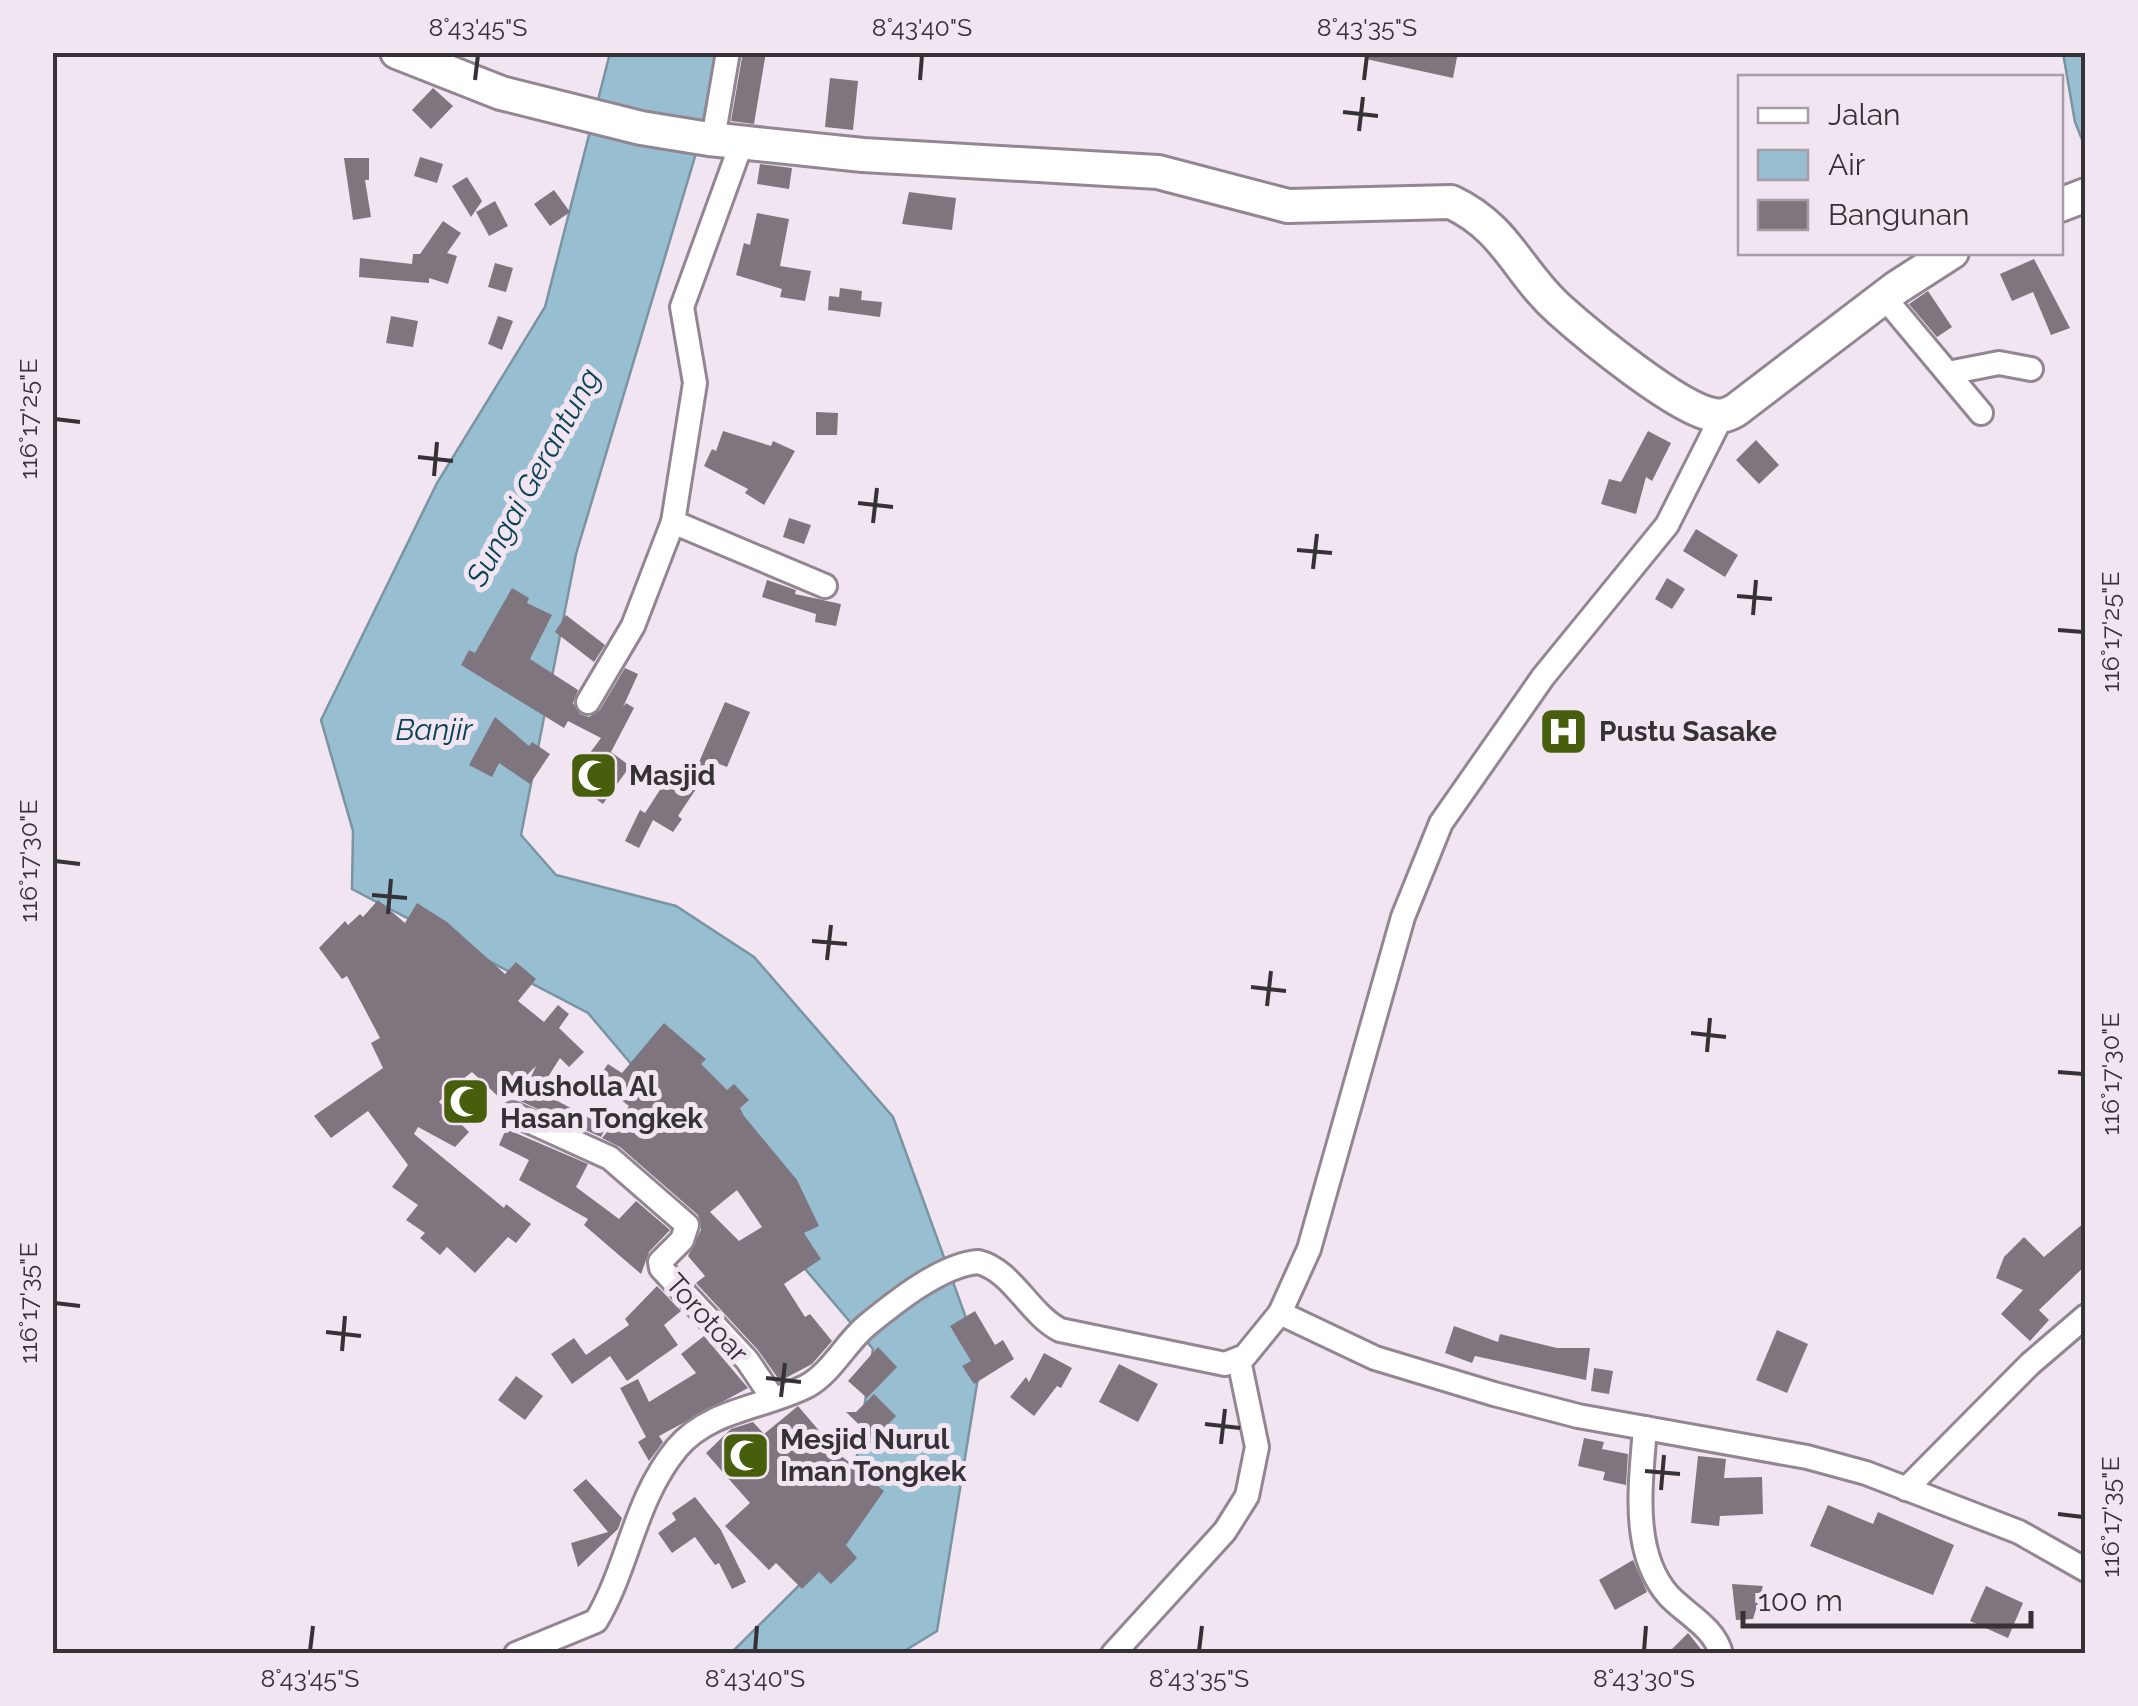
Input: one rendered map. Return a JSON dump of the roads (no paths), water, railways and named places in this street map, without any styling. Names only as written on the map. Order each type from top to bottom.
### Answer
[{"type":"street","points":[[397,52],[501,93],[641,128],[721,140],[863,155],[1158,172],[1288,206],[1451,202],[1469,211],[1507,242],[1560,310],[1669,394],[1689,406],[1722,416],[1736,410],[1884,297],[1947,255]]},
{"type":"street","points":[[588,702],[632,626],[673,522],[695,382],[682,306],[721,140],[728,52]]},
{"type":"street","points":[[1884,297],[1981,412]]},
{"type":"street","points":[[1948,374],[1999,363],[2031,369]]},
{"type":"street","points":[[516,1654],[596,1621],[637,1515],[677,1448],[717,1419],[806,1386],[866,1327],[960,1265],[988,1264],[1040,1317],[1060,1330],[1224,1364],[1239,1360],[1280,1313],[1317,1224],[1403,917],[1442,823],[1540,682],[1667,526],[1722,416]]},
{"type":"street","points":[[673,522],[825,586]]},
{"type":"street","name":"Torotoar","points":[[514,1114],[610,1158],[687,1226],[682,1240],[660,1262],[661,1268],[747,1360],[772,1397]]},
{"type":"street","points":[[1280,1313],[1375,1358],[1560,1412],[1818,1460],[1906,1488],[2019,1532],[2086,1570]]},
{"type":"street","points":[[1906,1488],[2030,1364],[2086,1316]]},
{"type":"street","points":[[1113,1654],[1225,1531],[1248,1496],[1257,1448],[1239,1360]]},
{"type":"street","points":[[1645,1428],[1642,1520],[1648,1560],[1666,1593],[1713,1636],[1721,1654]]},
{"type":"water","name":"Banjir","points":[[610,53],[726,53],[576,554],[521,835],[556,875],[676,906],[754,957],[893,1117],[981,1359],[937,1631],[901,1653],[731,1653],[844,1541],[873,1349],[588,1013],[352,889],[353,831],[321,720],[437,483],[545,307]]},
{"type":"water","points":[[2063,53],[2085,53],[2085,147],[2075,122]]},
{"type":"place","name":"Pustu Sasake","points":[[1564,731]]},
{"type":"place","name":"Masjid","points":[[594,775]]},
{"type":"place","name":"Musholla Al Hasan Tongkek","points":[[465,1102]]},
{"type":"place","name":"Mesjid Nurul Iman Tongkek","points":[[745,1455]]},
{"type":"water label","name":"Sungai Gerantung","points":[[533,477]]}]
